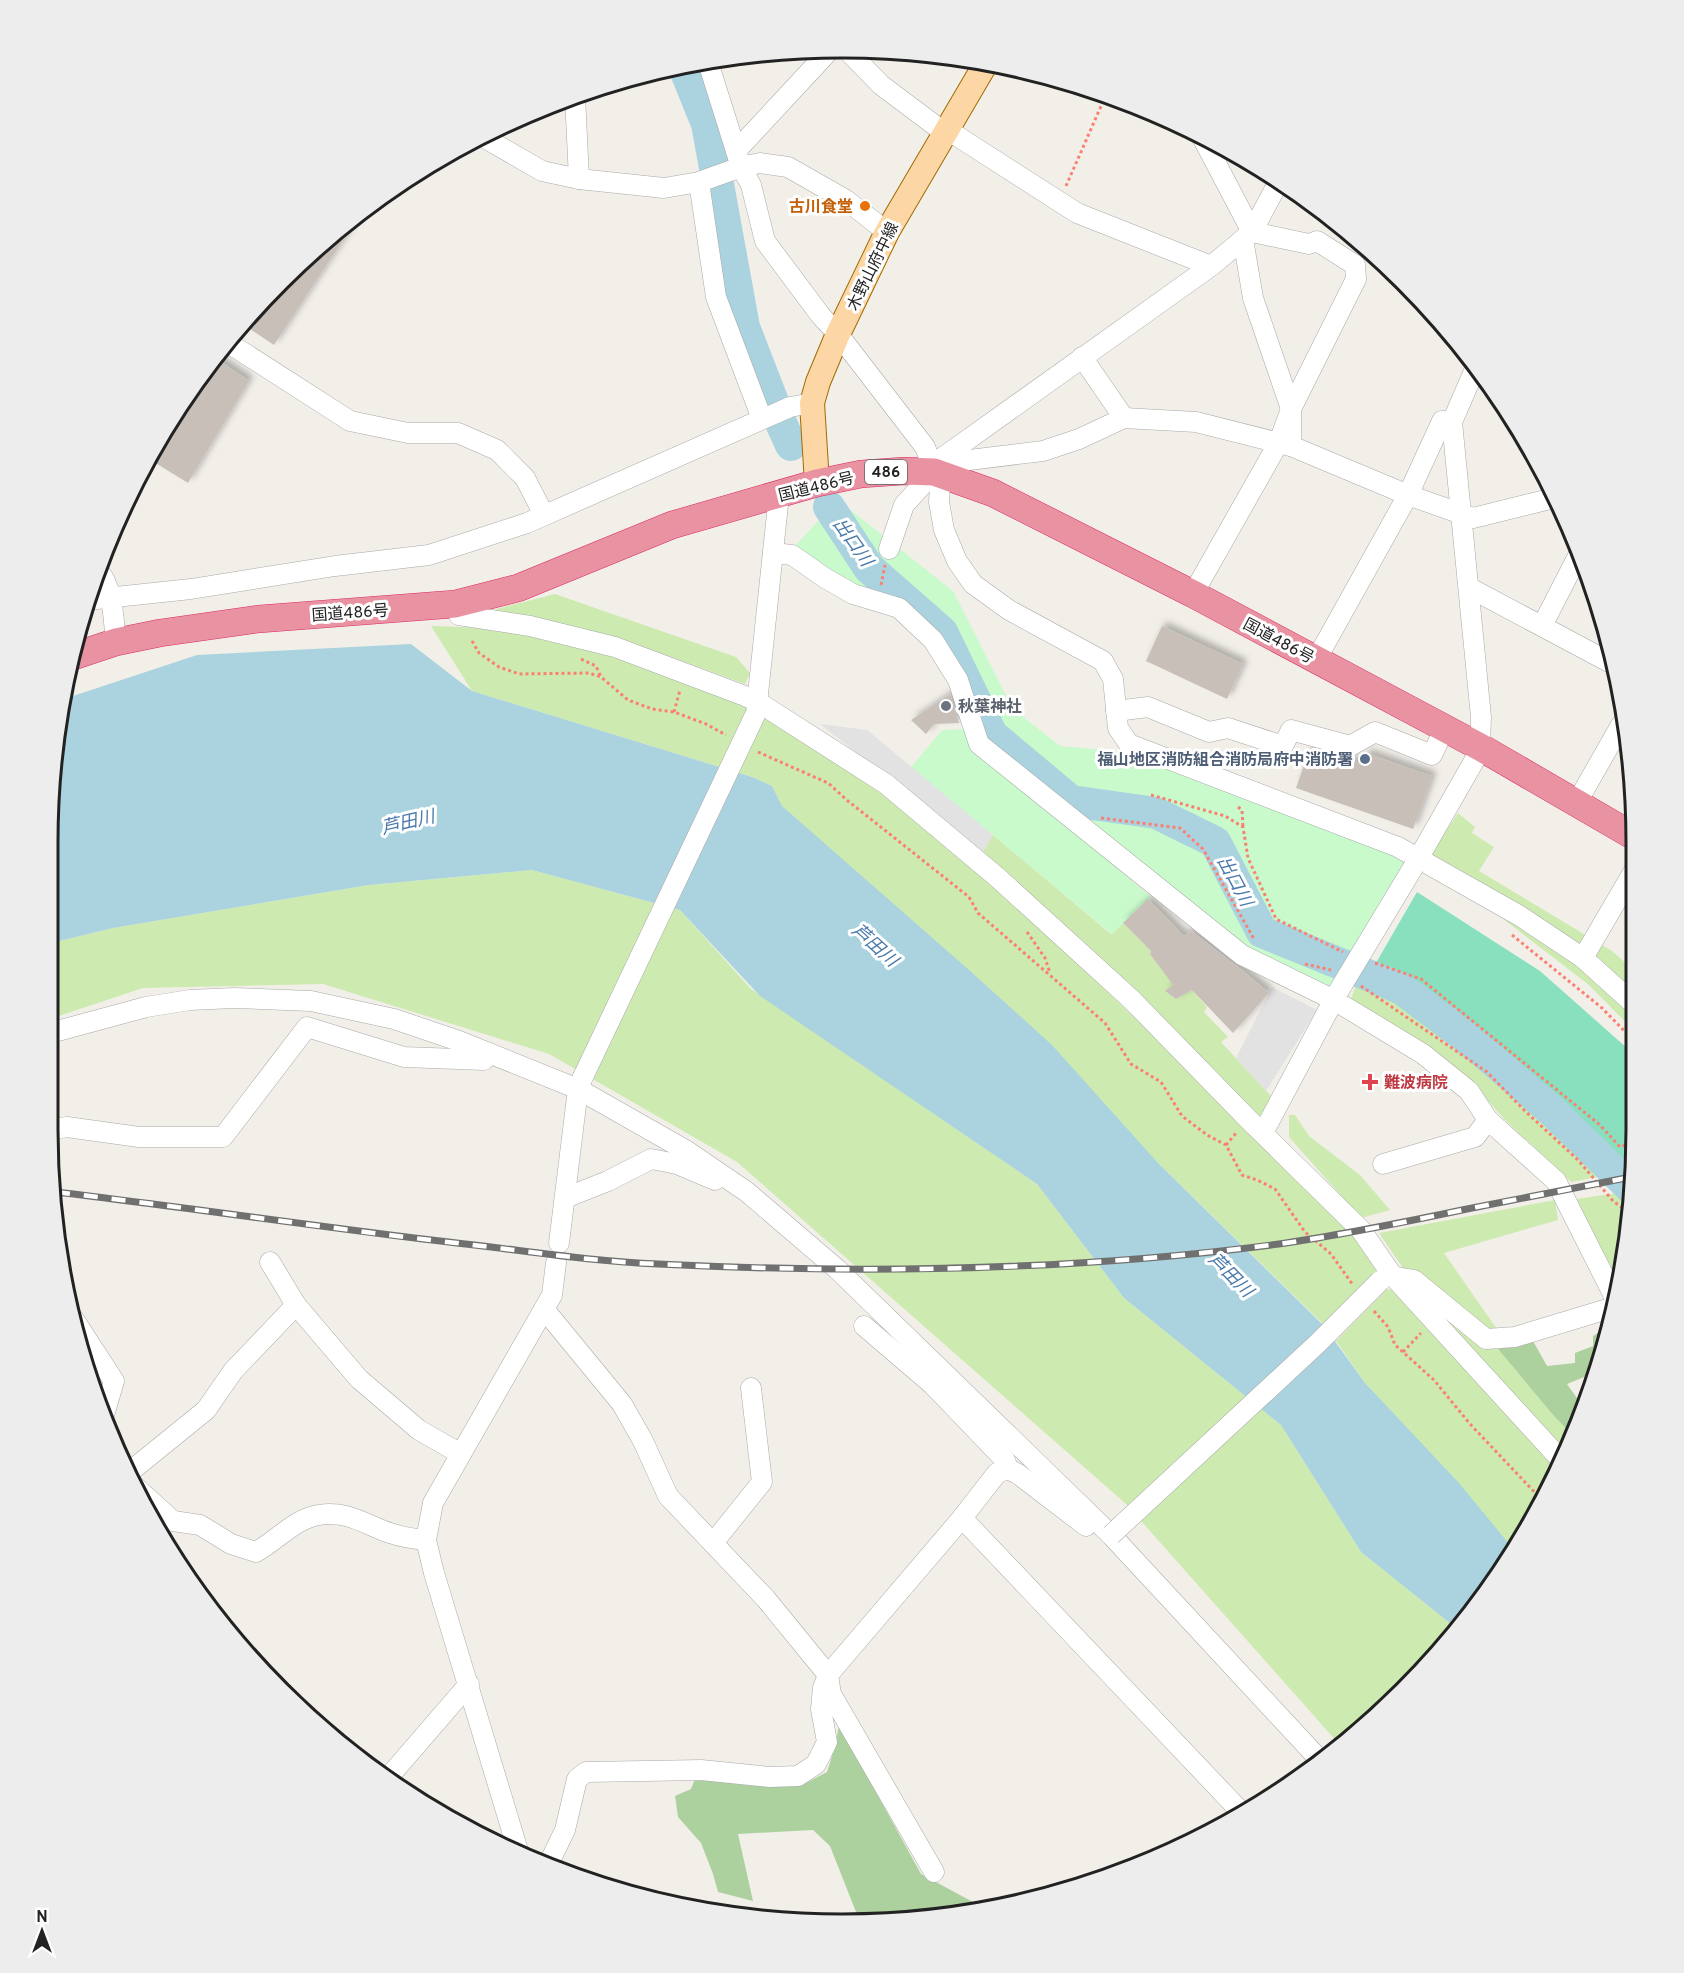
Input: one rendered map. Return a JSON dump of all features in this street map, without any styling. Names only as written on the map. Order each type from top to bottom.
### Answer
[{"type":"highway","name":"国道486号","points":[[82,653],[116,642],[160,633],[260,619],[455,604],[518,588],[672,525],[817,483],[861,474],[904,471],[934,472],[993,493],[1193,594],[1480,747],[1626,832]]},
{"type":"main road","name":"木野山府中線","points":[[817,483],[801,405],[818,382],[837,334],[887,232],[981,72]]},
{"type":"street","points":[[495,139],[542,171],[579,179],[664,188],[699,182],[739,159],[822,59]]},
{"type":"street","points":[[855,59],[881,85],[945,133],[957,136],[1077,213],[1211,266]]},
{"type":"street","points":[[711,70],[739,159],[751,185],[765,241],[925,447],[940,486],[939,502],[944,530],[957,561],[973,584],[1009,610],[1102,661],[1113,679],[1118,728],[1129,744],[1398,847],[1416,862],[1520,916],[1583,958],[1626,997]]},
{"type":"street","points":[[575,105],[579,179]]},
{"type":"street","points":[[1208,149],[1247,235],[1253,298],[1291,408]]},
{"type":"street","points":[[739,159],[788,167],[846,200],[887,232]]},
{"type":"street","points":[[699,182],[716,297],[762,419]]},
{"type":"street","points":[[889,549],[904,505],[934,472],[942,458],[1211,266],[1247,235],[1274,189]]},
{"type":"street","points":[[1193,594],[1285,444],[1291,408],[1356,279],[1355,265],[1317,241],[1310,244],[1247,235]]},
{"type":"street","points":[[235,347],[350,421],[408,434],[458,433],[496,450],[525,478],[544,515]]},
{"type":"street","points":[[1082,357],[1124,418]]},
{"type":"street","points":[[1263,1133],[1336,996],[1416,862],[1480,747],[1481,717],[1470,588],[1460,515],[1452,422],[1472,376]]},
{"type":"street","points":[[97,599],[191,589],[335,566],[429,555],[527,523],[762,419],[801,405]]},
{"type":"street","points":[[934,472],[961,461],[1042,451],[1079,439],[1124,418],[1196,422],[1285,444],[1408,495],[1473,518],[1547,500]]},
{"type":"street","points":[[1316,660],[1408,495],[1442,421],[1452,422]]},
{"type":"street","points":[[559,1243],[581,1083],[757,707],[779,495]]},
{"type":"street","points":[[773,553],[792,555],[853,594],[899,609],[933,640],[958,680],[979,744],[1242,955],[1336,996],[1423,1054],[1469,1091],[1488,1120],[1556,1181],[1609,1287]]},
{"type":"street","points":[[1542,626],[1574,564]]},
{"type":"street","points":[[104,578],[111,598],[116,642]]},
{"type":"street","points":[[1470,588],[1603,659]]},
{"type":"street","points":[[455,604],[459,615],[530,626],[615,647],[757,707],[886,784],[997,877],[1132,1000],[1361,1230],[1386,1278],[1433,1320],[1556,1454]]},
{"type":"street","points":[[1116,711],[1148,706],[1209,732],[1228,728],[1283,746],[1292,730],[1350,746],[1375,732],[1432,755],[1445,728]]},
{"type":"street","points":[[1576,804],[1617,731]]},
{"type":"street","points":[[1583,958],[1626,884]]},
{"type":"street","points":[[58,1031],[146,1007],[190,1000],[234,998],[311,1001],[394,1019],[581,1083],[687,1150],[747,1192],[837,1269],[1091,1523]]},
{"type":"street","points":[[58,1128],[67,1127],[140,1137],[223,1137],[307,1028],[404,1057],[484,1060],[489,1053]]},
{"type":"street","points":[[1383,1164],[1475,1137],[1488,1120]]},
{"type":"street","points":[[565,1198],[608,1181],[651,1159],[677,1164],[722,1183],[730,1180]]},
{"type":"street","points":[[270,1262],[296,1305],[359,1379],[418,1430],[461,1454]]},
{"type":"street","points":[[516,1843],[426,1540],[433,1503],[552,1295],[556,1263]]},
{"type":"street","points":[[1111,1534],[1386,1278],[1414,1280],[1486,1339],[1515,1337],[1604,1310]]},
{"type":"street","points":[[134,1468],[206,1410],[233,1371],[296,1305]]},
{"type":"street","points":[[544,1309],[622,1404],[643,1441],[668,1496],[766,1599],[828,1675],[831,1694],[934,1872]]},
{"type":"street","points":[[864,1326],[933,1385],[1005,1460],[1008,1469]]},
{"type":"street","points":[[86,1339],[114,1381],[108,1404]]},
{"type":"street","points":[[713,1543],[762,1482],[751,1388]]},
{"type":"street","points":[[551,1858],[564,1830],[577,1779],[586,1772],[701,1770],[798,1776],[816,1764],[827,1742],[821,1709],[823,1688],[828,1675],[962,1518],[997,1473],[1008,1469],[1018,1473],[1111,1534],[1316,1755]]},
{"type":"street","points":[[159,1515],[169,1527],[200,1525],[231,1544],[256,1552],[270,1545],[291,1527],[318,1515],[357,1518],[388,1533],[409,1539],[426,1540]]},
{"type":"street","points":[[962,1518],[1237,1808]]},
{"type":"street","points":[[393,1772],[469,1684]]},
{"type":"path","points":[[1059,201],[1102,103]]},
{"type":"path","points":[[880,590],[889,549]]},
{"type":"path","points":[[472,641],[479,653],[499,667],[519,674],[589,673],[601,677],[628,700],[652,709],[674,712],[706,724],[726,735]]},
{"type":"path","points":[[756,751],[828,783],[969,897],[978,913],[1105,1023],[1131,1064],[1161,1082],[1182,1116],[1207,1135],[1226,1145],[1242,1175],[1275,1189],[1305,1232],[1331,1254],[1356,1289]]},
{"type":"path","points":[[1151,795],[1225,816],[1243,827],[1248,858],[1276,920],[1346,954]]},
{"type":"path","points":[[1504,929],[1602,1008],[1626,1033]]},
{"type":"path","points":[[1365,960],[1421,979],[1600,1125],[1620,1147],[1625,1145]]},
{"type":"path","points":[[1369,1304],[1388,1327],[1395,1345],[1434,1380],[1470,1424],[1537,1493]]},
{"type":"path","points":[[1403,1352],[1433,1320]]},
{"type":"green space","points":[[838,500],[953,591],[1013,709],[1060,746],[1116,751],[1201,776],[1401,857],[1408,864],[1328,989],[1251,952],[985,741],[941,640],[792,549]]},
{"type":"green space","points":[[555,594],[736,657],[750,673],[745,684],[665,655],[489,611]]},
{"type":"green space","points":[[431,626],[495,628],[604,650],[729,698],[775,720],[876,787],[1012,899],[1213,1094],[1348,1225],[1379,1275],[1325,1326],[1158,1163],[782,806],[772,786],[752,777],[472,691]]},
{"type":"green space","points":[[968,729],[974,746],[1151,897],[1112,934],[911,767],[942,730]]},
{"type":"green space","points":[[1458,813],[1475,827],[1472,833],[1494,847],[1479,871],[1612,951],[1626,963],[1626,1023],[1589,985],[1476,898],[1430,855]]},
{"type":"green space","points":[[993,835],[1111,934],[1123,923],[1151,951],[1150,954],[1173,985],[1166,992],[1176,999],[1192,990],[1207,1007],[1204,1012],[1228,1037],[1221,1042],[1271,1096],[1268,1112],[1258,1116],[1075,937],[983,852]]},
{"type":"green space","points":[[532,870],[680,910],[751,989],[1037,1184],[1124,1298],[1281,1425],[1361,1552],[1451,1624],[1396,1685],[1335,1740],[1126,1504],[737,1162],[549,1054],[323,984],[143,988],[58,1016],[58,941],[113,928],[369,885]]},
{"type":"green space","points":[[1417,892],[1540,971],[1626,1047],[1625,1164],[1620,1165],[1465,1022],[1373,968]]},
{"type":"green space","points":[[1358,978],[1403,998],[1474,1053],[1608,1175],[1571,1182],[1503,1118],[1479,1090],[1351,999]]},
{"type":"green space","points":[[1289,1115],[1295,1115],[1309,1136],[1360,1175],[1390,1210],[1361,1218],[1289,1137]]},
{"type":"green space","points":[[1623,1192],[1612,1275],[1577,1199]]},
{"type":"green space","points":[[1555,1200],[1558,1220],[1444,1253],[1501,1335],[1485,1331],[1405,1271],[1379,1233]]},
{"type":"green space","points":[[1387,1289],[1397,1291],[1553,1460],[1521,1523],[1508,1543],[1365,1383],[1336,1341]]},
{"type":"green space","points":[[1422,1295],[1491,1349],[1498,1349],[1567,1429],[1559,1446]]},
{"type":"green space","points":[[1599,1332],[1586,1376],[1567,1384],[1578,1399],[1567,1429],[1498,1349],[1533,1341],[1547,1366],[1575,1363],[1575,1353],[1593,1346],[1593,1336]]},
{"type":"green space","points":[[839,1725],[921,1874],[974,1903],[893,1913],[857,1914],[830,1846],[813,1830],[738,1834],[753,1901],[718,1892],[701,1843],[678,1817],[675,1796],[691,1789],[697,1774],[755,1784],[806,1783],[827,1772]]},
{"type":"shaded area","points":[[820,724],[867,730],[993,835],[983,852]]},
{"type":"shaded area","points":[[1272,987],[1317,1010],[1266,1091],[1236,1058]]},
{"type":"water","name":"芦田川","points":[[411,644],[472,691],[752,777],[772,786],[782,806],[1052,1045],[1158,1163],[1324,1326],[1365,1383],[1459,1483],[1508,1543],[1464,1608],[1451,1624],[1361,1552],[1281,1425],[1124,1298],[1037,1184],[760,996],[680,910],[532,870],[369,885],[113,928],[58,941],[60,791],[65,740],[73,696],[197,655]]},
{"type":"building","points":[[345,236],[274,345],[250,329],[288,288]]},
{"type":"building","points":[[222,363],[249,381],[188,483],[156,463]]},
{"type":"building","points":[[1162,626],[1243,664],[1227,699],[1146,661]]},
{"type":"building","name":"秋葉神社","points":[[950,694],[959,723],[934,724],[926,734],[911,720]]},
{"type":"building","points":[[1310,748],[1362,764],[1366,753],[1432,776],[1413,829],[1296,788]]},
{"type":"building","points":[[1148,899],[1184,936],[1191,931],[1269,993],[1233,1033],[1192,990],[1176,999],[1165,991],[1173,985],[1150,954],[1151,951],[1123,923]]},
{"type":"waterway","name":"出口川","points":[[687,74],[707,124],[744,327],[773,402]]},
{"type":"waterway","name":"出口川","points":[[781,423],[791,445]]},
{"type":"waterway","name":"出口川","points":[[829,507],[869,568],[942,632],[992,735],[1071,801],[1156,813],[1215,842],[1262,932],[1402,989],[1463,1035],[1552,1111],[1624,1181]]},
{"type":"railway","points":[[61,1193],[595,1260],[736,1267],[891,1269],[1047,1265],[1202,1253],[1279,1244],[1326,1237],[1624,1178]]},
{"type":"place","name":"古川食堂","points":[[865,206]]},
{"type":"place","name":"秋葉神社","points":[[946,706]]},
{"type":"place","name":"福山地区消防組合消防局府中消防署","points":[[1365,759]]},
{"type":"place","name":"難波病院","points":[[1370,1082]]}]
